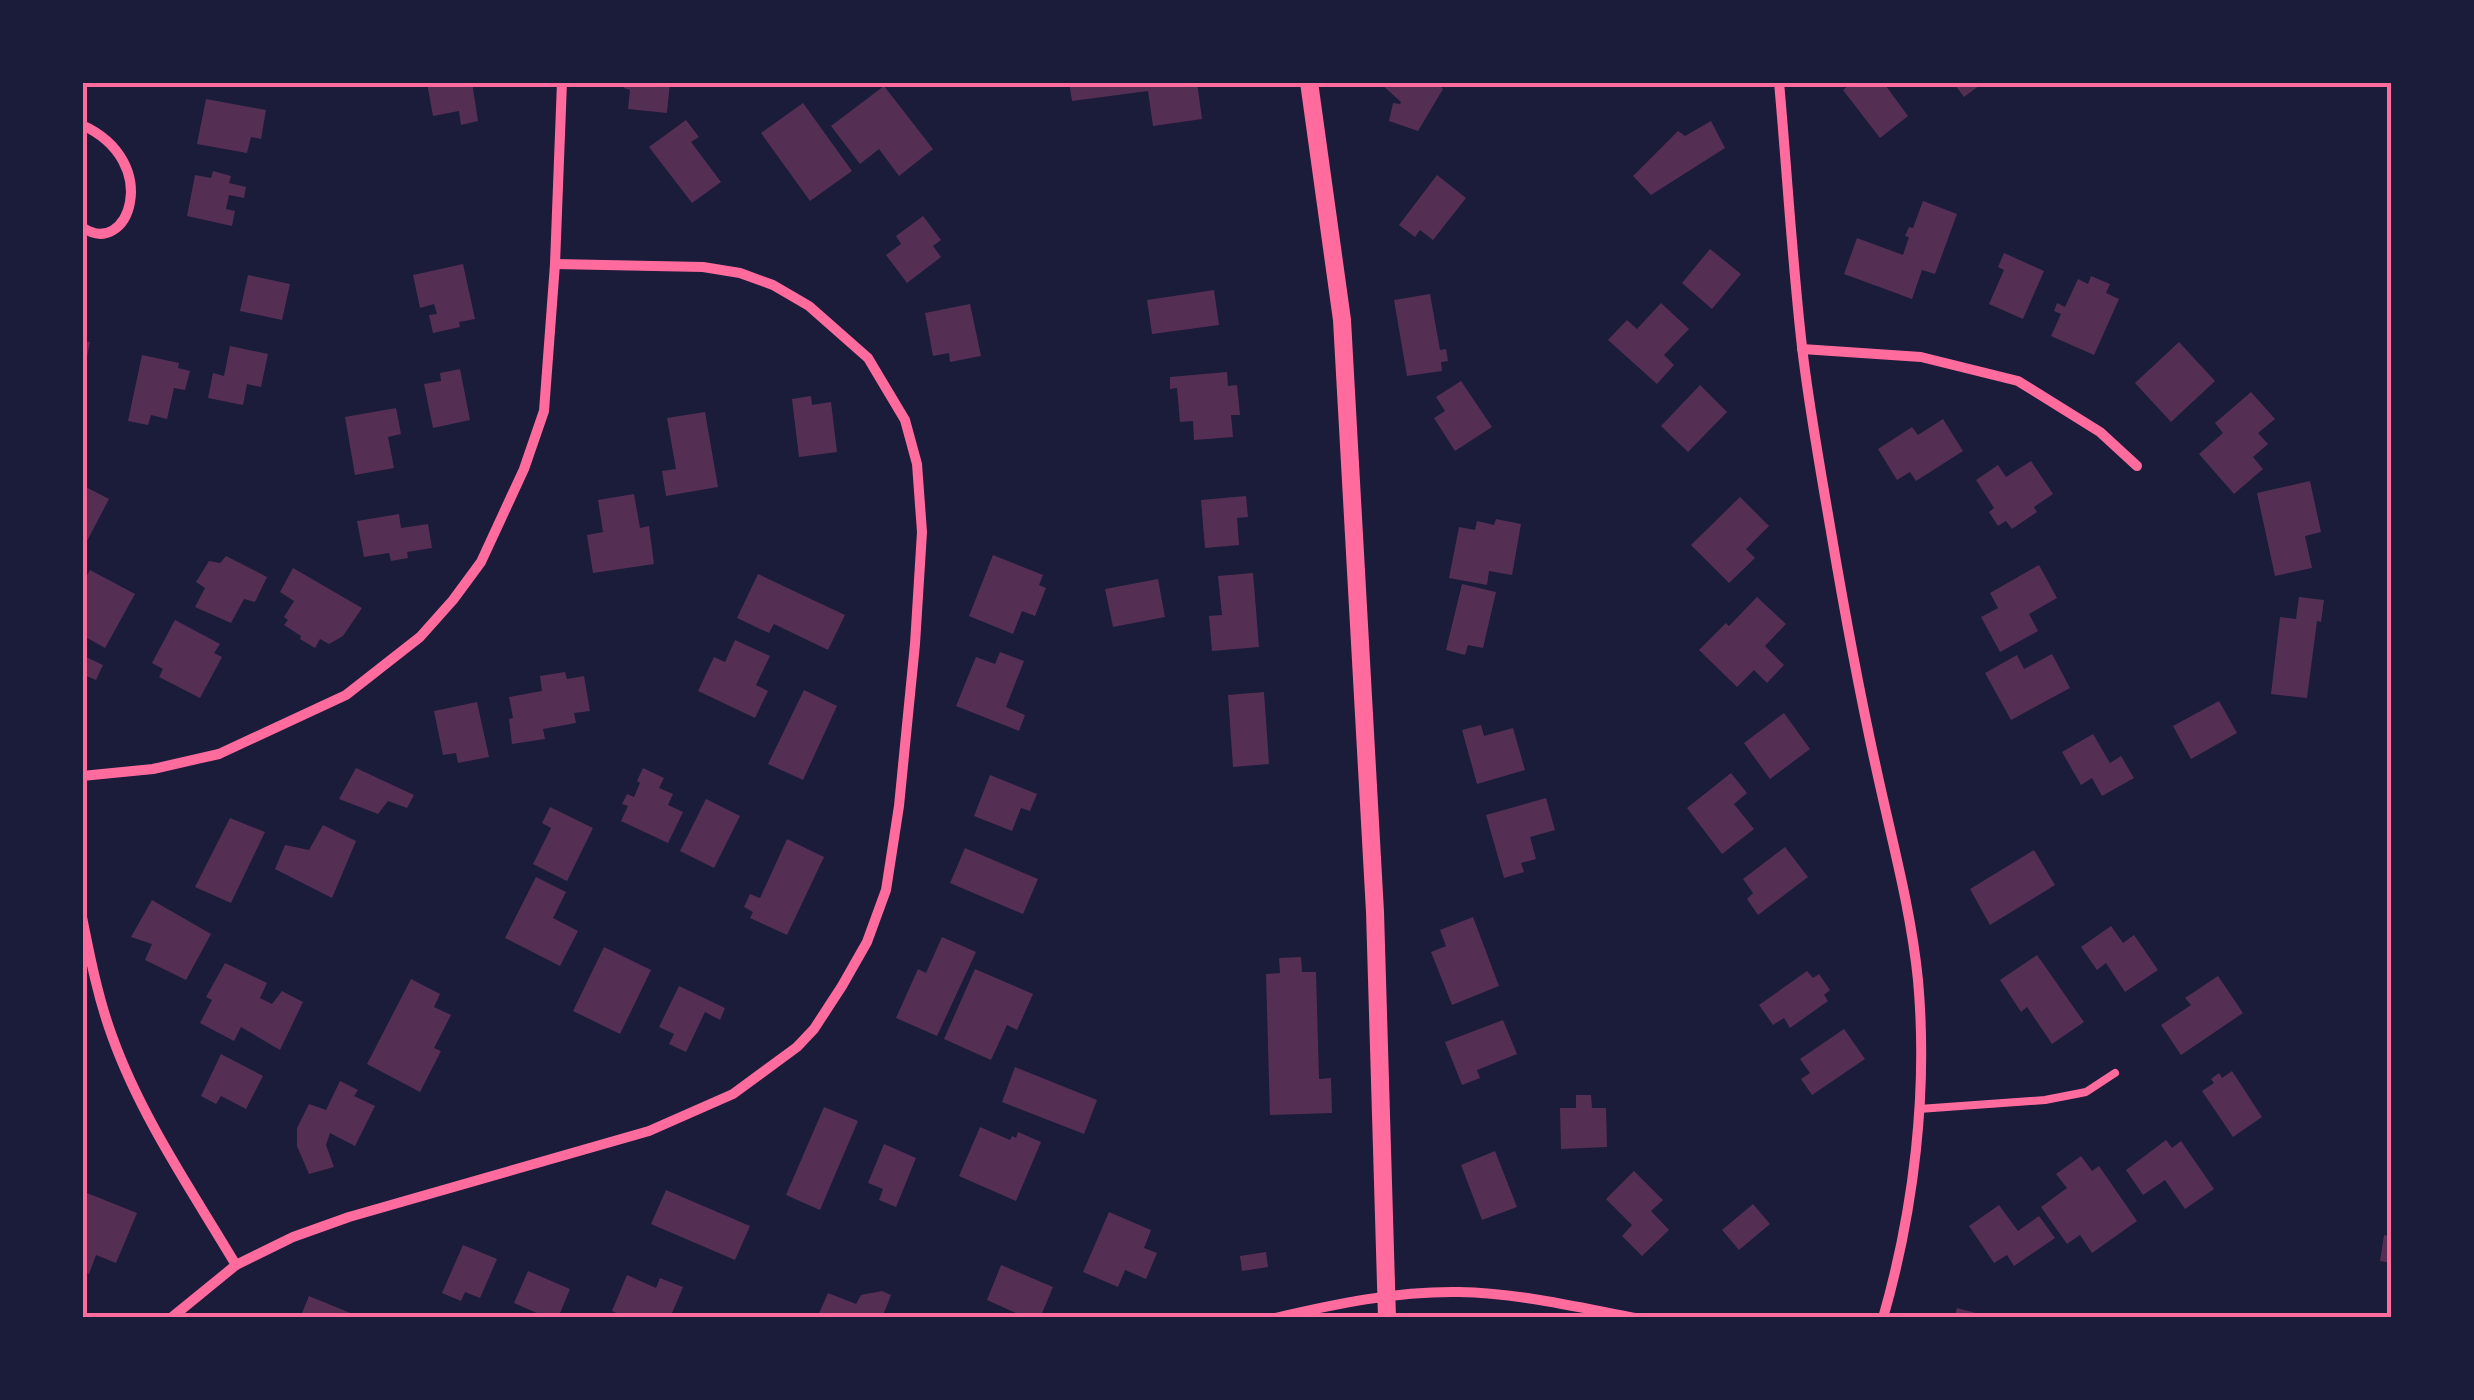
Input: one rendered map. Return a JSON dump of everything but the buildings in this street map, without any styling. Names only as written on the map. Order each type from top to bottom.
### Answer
[{"type":"street","points":[[82,776],[154,770],[219,754],[346,695],[420,637],[481,562],[524,469],[544,411],[556,264],[562,82]]},
{"type":"street","points":[[1309,82],[1342,320],[1375,912],[1387,1318]]},
{"type":"street","points":[[1780,82],[1802,349],[1860,698],[1910,926],[1918,982],[1919,1109],[1896,1273],[1883,1318]]},
{"type":"street","points":[[82,124],[94,130],[126,162],[132,180],[132,201],[114,230],[101,234],[82,227]]},
{"type":"street","points":[[172,1318],[236,1265],[293,1237],[349,1217],[649,1131],[732,1094],[814,1029],[867,942],[886,890],[899,806],[922,532],[917,464],[905,420],[868,358],[809,306],[773,285],[740,273],[703,267],[556,264]]},
{"type":"street","points":[[1802,349],[1921,358],[2018,381],[2100,432],[2137,466]]},
{"type":"street","points":[[82,917],[92,970],[112,1037],[148,1118],[236,1265]]},
{"type":"street","points":[[1275,1318],[1386,1296],[1459,1292],[1531,1299],[1634,1318]]},
{"type":"lane","points":[[1919,1109],[2045,1100],[2086,1092],[2116,1073]]}]
